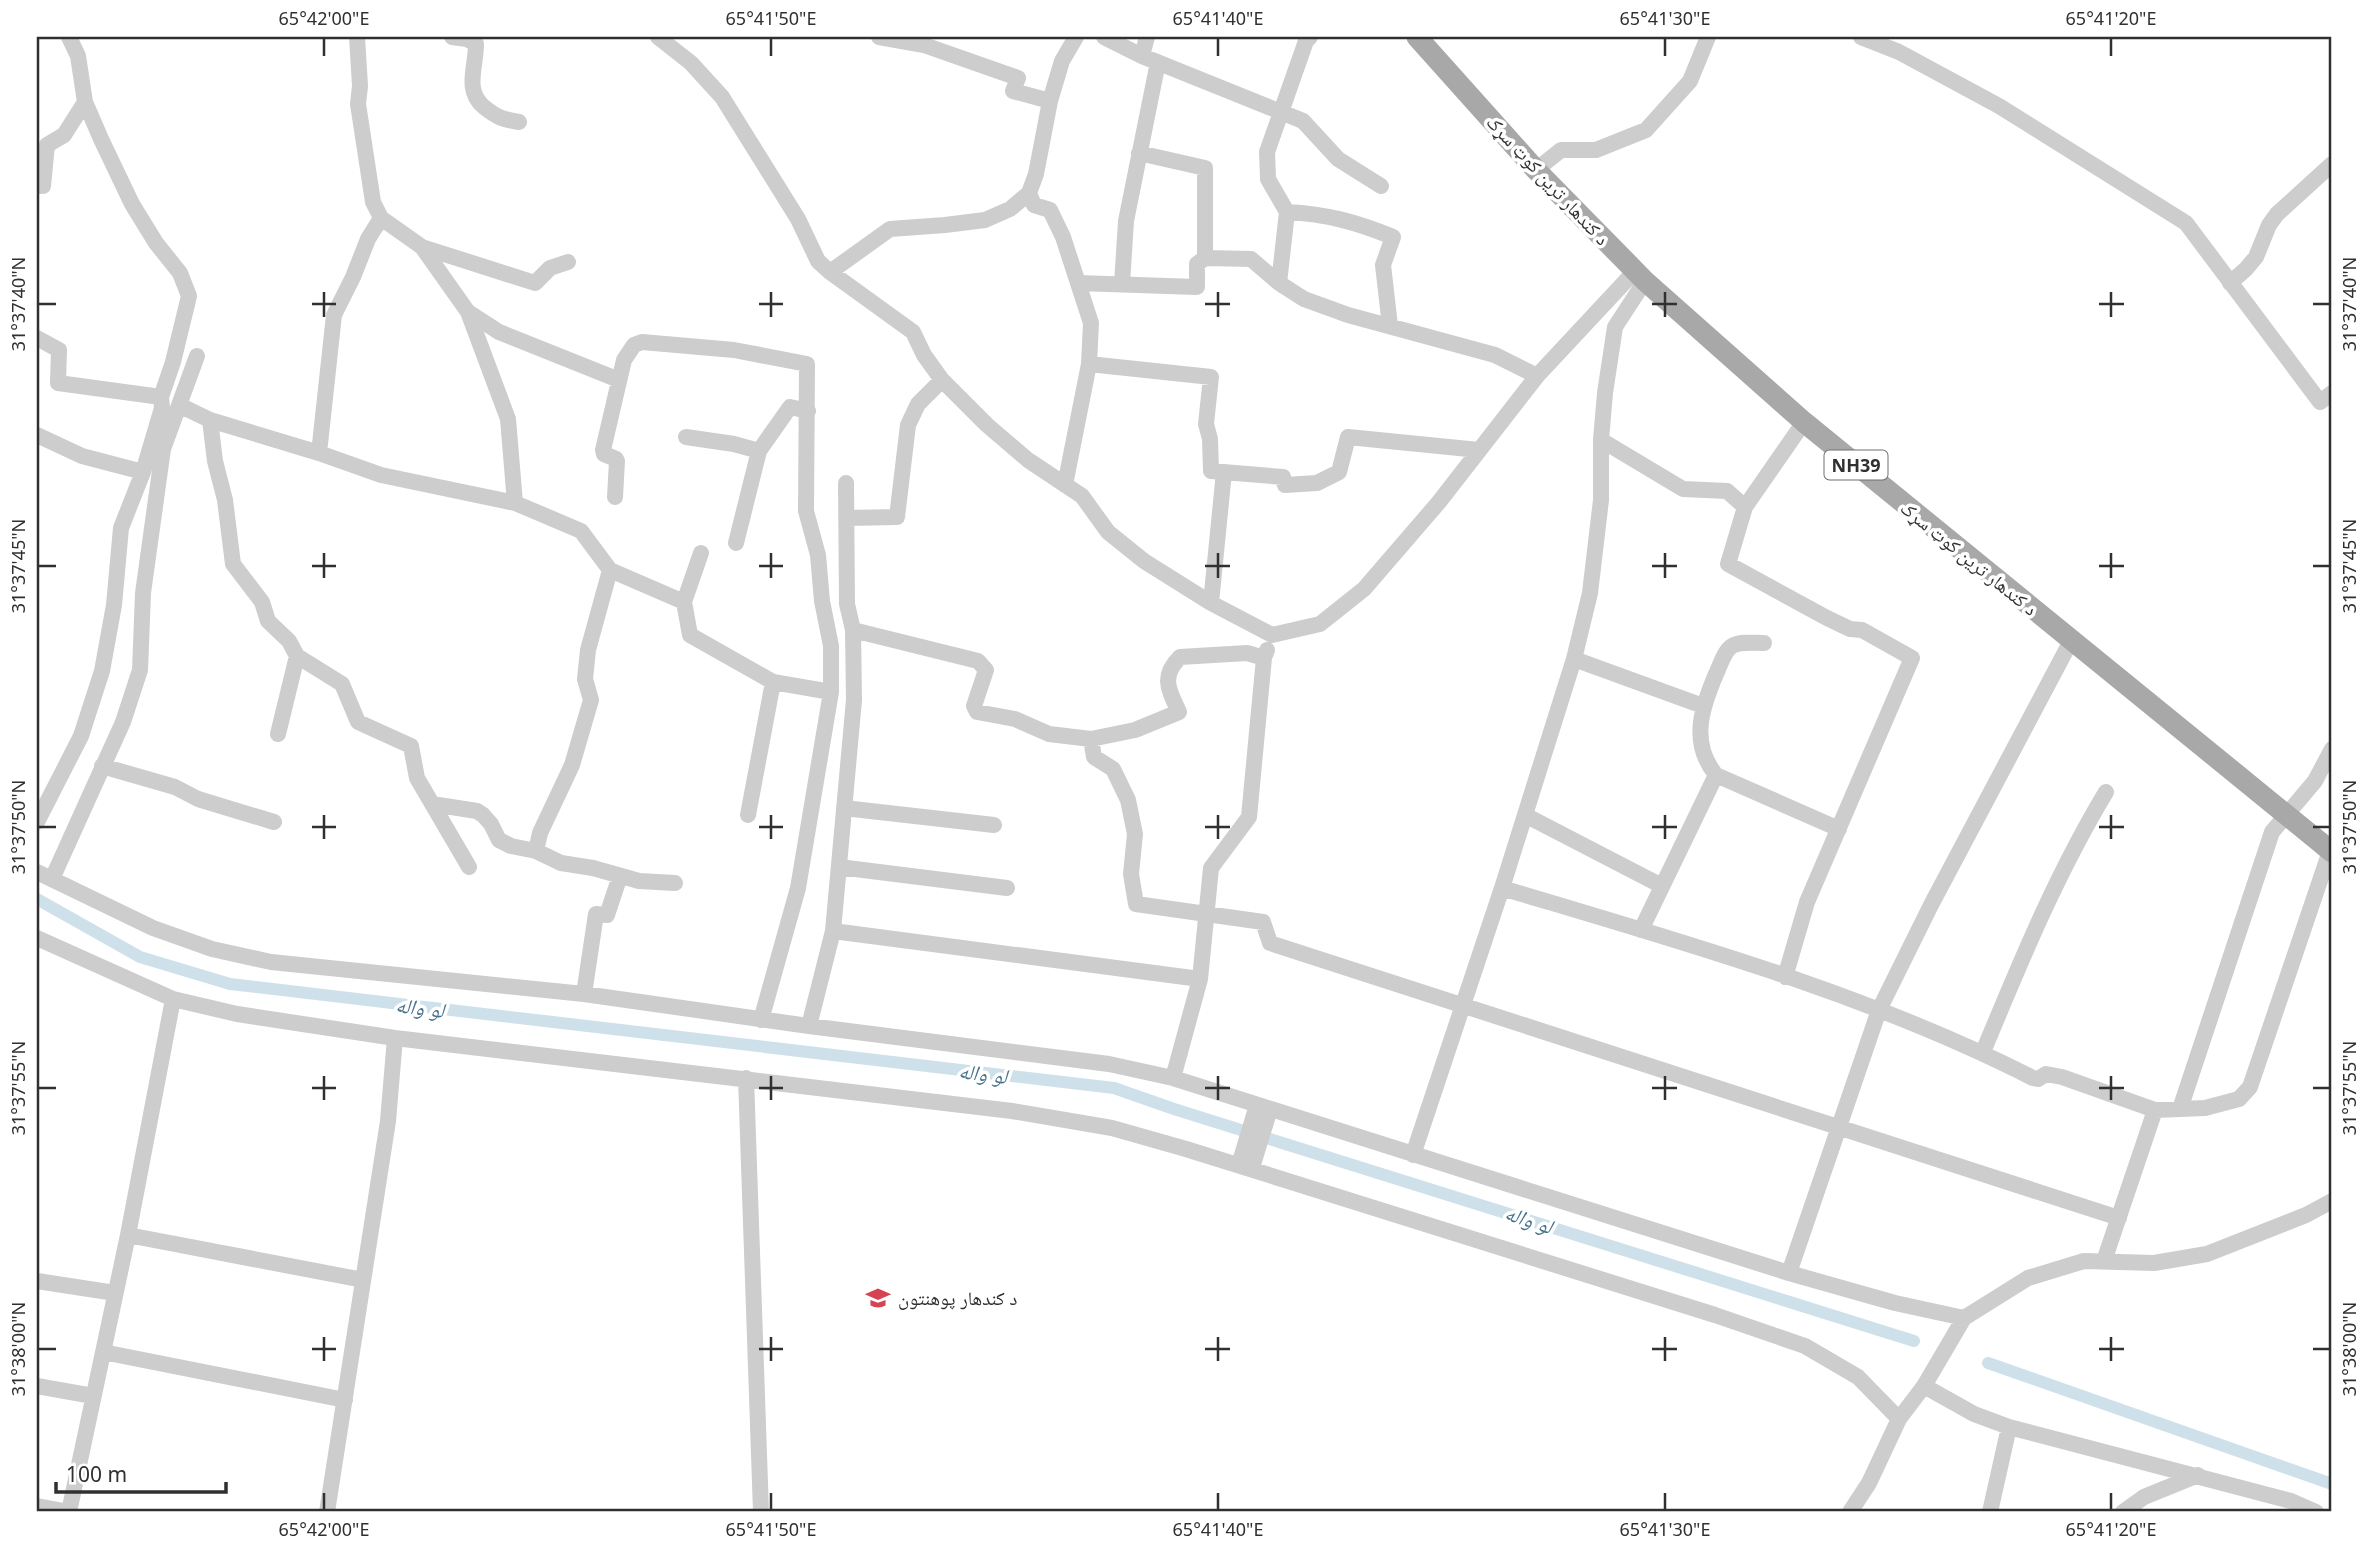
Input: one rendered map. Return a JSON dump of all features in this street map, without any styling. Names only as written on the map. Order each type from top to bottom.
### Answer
[{"type":"main road","name":"د کندهار ترين کوټ سړک","points":[[1417,37],[1536,170],[1640,276],[1804,422],[2331,851]]},
{"type":"street","points":[[37,822],[81,736],[102,671],[114,605],[121,528],[143,472],[162,408],[161,397],[173,362],[189,296],[180,273],[156,243],[132,204],[85,102],[78,56],[69,37]]},
{"type":"street","points":[[356,37],[360,86],[358,104],[373,202],[381,218],[422,247],[535,283],[550,268],[568,262]]},
{"type":"street","points":[[452,37],[467,39],[476,44],[472,87],[475,99],[499,119],[519,122]]},
{"type":"street","points":[[658,37],[691,63],[722,97],[792,209],[818,261],[913,332],[924,355],[942,380],[987,425],[1028,460],[1082,496],[1108,532],[1144,561],[1211,603],[1272,635],[1320,624],[1364,589],[1439,502],[1537,376],[1640,276]]},
{"type":"street","points":[[879,37],[924,45],[1018,78],[1013,91],[1050,102]]},
{"type":"street","points":[[1031,199],[1050,102],[1062,61],[1076,37]]},
{"type":"street","points":[[1104,37],[1142,56],[1303,121],[1338,159],[1381,186]]},
{"type":"street","points":[[1142,56],[1147,37]]},
{"type":"street","points":[[1279,283],[1287,212],[1268,179],[1267,152],[1306,41],[1310,37]]},
{"type":"street","points":[[1536,170],[1561,150],[1596,150],[1646,130],[1690,81],[1708,37]]},
{"type":"street","points":[[1861,37],[1899,52],[1998,106],[2186,223],[2319,402],[2332,393]]},
{"type":"street","points":[[1122,284],[1126,221],[1158,62]]},
{"type":"street","points":[[37,186],[43,186],[47,145],[64,135],[85,102]]},
{"type":"street","points":[[1139,153],[1205,168],[1205,258]]},
{"type":"street","points":[[2230,283],[2256,257],[2269,225],[2277,215],[2332,164]]},
{"type":"street","points":[[830,272],[890,229],[985,220],[1031,199]]},
{"type":"street","points":[[1031,199],[1050,210],[1091,323],[1089,364],[1065,485]]},
{"type":"street","points":[[1287,212],[1321,214],[1363,225],[1393,237],[1383,265],[1390,326]]},
{"type":"street","points":[[319,453],[334,315],[368,239],[381,218]]},
{"type":"street","points":[[422,247],[468,312],[508,419],[515,503]]},
{"type":"street","points":[[1078,283],[1197,287],[1197,264],[1205,258],[1251,259],[1279,283],[1304,299],[1348,315],[1495,355],[1537,376]]},
{"type":"street","points":[[1413,1155],[1503,888],[1574,659],[1590,593],[1601,500],[1601,440],[1605,393],[1615,327],[1640,276]]},
{"type":"street","points":[[468,312],[499,332],[620,380]]},
{"type":"street","points":[[37,338],[59,350],[58,383],[161,397]]},
{"type":"street","points":[[615,497],[617,461],[616,458],[604,454],[603,450],[624,360],[637,343],[734,350],[807,364],[806,511],[818,555],[822,601],[831,646],[831,692],[798,888],[761,1020]]},
{"type":"street","points":[[52,879],[123,722],[140,670],[142,593],[163,449],[181,406],[197,356]]},
{"type":"street","points":[[1089,364],[1210,377],[1206,424],[1210,439],[1211,471],[1283,477],[1285,485],[1317,483],[1339,472],[1348,437],[1479,450]]},
{"type":"street","points":[[847,517],[897,517],[908,425],[918,404],[942,380]]},
{"type":"street","points":[[181,406],[210,420],[381,475],[515,503],[581,531],[610,570],[684,602]]},
{"type":"street","points":[[736,543],[760,451],[790,407],[808,411]]},
{"type":"street","points":[[210,420],[215,461],[225,500],[233,564],[262,602],[268,621],[289,641],[297,656],[342,684],[358,722],[411,746],[417,778],[469,867]]},
{"type":"street","points":[[1785,977],[1807,902],[1912,658],[1862,630],[1850,629],[1827,618],[1728,564],[1745,507],[1804,422]]},
{"type":"street","points":[[37,435],[82,456],[143,472]]},
{"type":"street","points":[[686,438],[734,444],[760,451]]},
{"type":"street","points":[[1601,440],[1684,489],[1727,491],[1745,507]]},
{"type":"street","points":[[1211,603],[1224,472]]},
{"type":"street","points":[[810,1026],[833,931],[853,699],[853,630],[847,604],[846,483]]},
{"type":"street","points":[[701,554],[684,602],[690,635],[773,682],[831,692]]},
{"type":"street","points":[[536,851],[540,833],[572,765],[591,700],[585,679],[588,650],[610,570]]},
{"type":"street","points":[[853,630],[978,661],[986,670],[974,706],[977,712],[1015,719],[1049,734],[1091,739],[1135,730],[1180,712],[1168,686],[1170,667],[1180,657],[1247,653],[1264,658]]},
{"type":"street","points":[[1173,1078],[1200,979],[1211,868],[1249,817],[1264,658],[1272,635]]},
{"type":"street","points":[[1789,1273],[1879,1010],[1931,905],[2071,641]]},
{"type":"street","points":[[1764,643],[1732,646],[1725,655],[1703,706],[1700,744],[1704,761],[1716,775],[1839,828]]},
{"type":"street","points":[[278,734],[297,656]]},
{"type":"street","points":[[1574,659],[1703,706]]},
{"type":"street","points":[[748,815],[773,682]]},
{"type":"street","points":[[1091,739],[1094,757],[1112,769],[1128,800],[1135,834],[1131,874],[1136,904],[1263,922],[1270,943],[2119,1218]]},
{"type":"street","points":[[2180,1109],[2272,832],[2315,781],[2332,749]]},
{"type":"street","points":[[102,766],[175,787],[198,799],[274,822]]},
{"type":"street","points":[[1641,930],[1716,775]]},
{"type":"street","points":[[1983,1052],[2036,922],[2080,835],[2106,792]]},
{"type":"street","points":[[432,804],[477,811],[491,824],[499,840],[511,846],[536,851],[561,863],[593,868],[639,881],[675,883]]},
{"type":"street","points":[[844,808],[994,825]]},
{"type":"street","points":[[1525,815],[1662,886]]},
{"type":"street","points":[[1503,888],[1641,930],[1879,1010],[1983,1052],[2034,1078],[2038,1079],[2046,1073],[2062,1077],[2155,1110],[2205,1108],[2239,1099],[2250,1087],[2331,851]]},
{"type":"street","points":[[839,867],[1007,888]]},
{"type":"street","points":[[37,872],[153,928],[212,949],[259,960],[584,994],[761,1020],[1110,1064],[1173,1078],[1789,1273],[1895,1303],[1965,1318]]},
{"type":"street","points":[[584,994],[596,914],[607,915],[620,876]]},
{"type":"street","points":[[833,931],[1200,979]]},
{"type":"street","points":[[37,939],[173,999],[237,1014],[395,1038],[1012,1111],[1112,1128],[1246,1167],[1716,1315],[1805,1346],[1858,1377],[1899,1419]]},
{"type":"street","points":[[37,1506],[69,1512],[128,1235],[173,999]]},
{"type":"street","points":[[327,1512],[388,1121],[395,1038]]},
{"type":"street","points":[[746,1078],[761,1512]]},
{"type":"street","points":[[1246,1167],[1263,1107]]},
{"type":"street","points":[[2104,1261],[2155,1110]]},
{"type":"street","points":[[1850,1512],[1869,1483],[1899,1419],[1924,1386],[1965,1318],[2028,1278],[2084,1261],[2154,1263],[2207,1254],[2332,1201]]},
{"type":"street","points":[[128,1235],[363,1280]]},
{"type":"street","points":[[37,1281],[115,1293]]},
{"type":"street","points":[[103,1352],[345,1400]]},
{"type":"street","points":[[37,1386],[93,1396]]},
{"type":"street","points":[[1924,1386],[1974,1414],[2009,1427],[2198,1475],[2291,1501],[2316,1512]]},
{"type":"street","points":[[1990,1512],[2009,1427]]},
{"type":"street","points":[[2123,1512],[2144,1497],[2198,1475]]},
{"type":"waterway","name":"لو واله","points":[[37,899],[140,957],[230,984],[1114,1088],[1914,1341]]},
{"type":"waterway","points":[[1988,1363],[2332,1484]]},
{"type":"place","name":"د کندهار پوهنتون","points":[[878,1298]]}]
